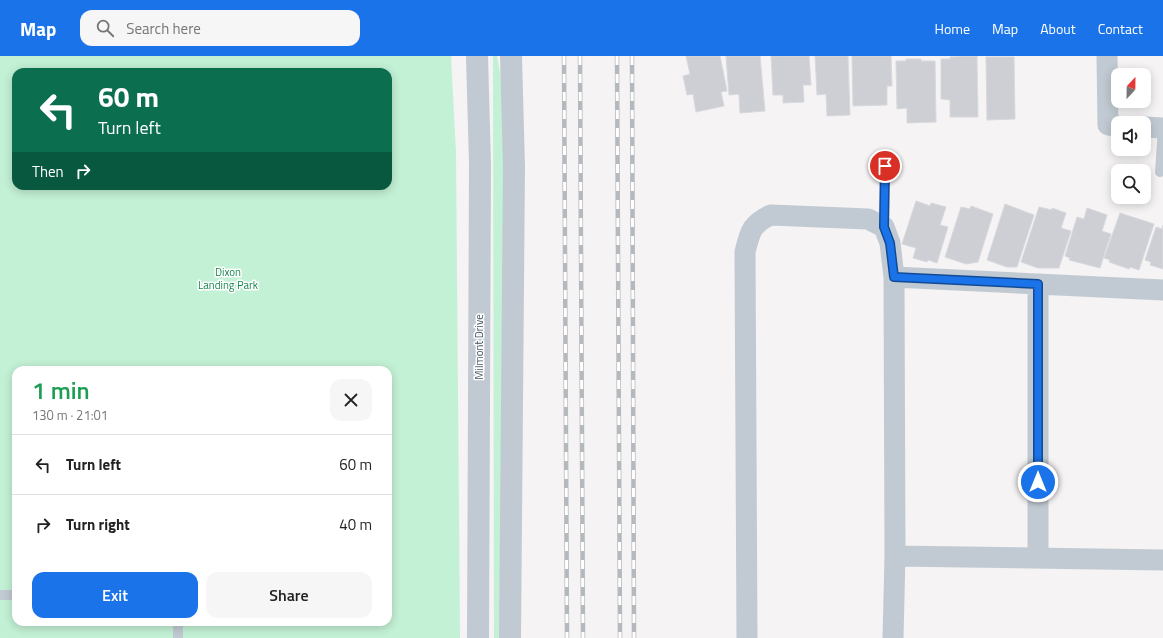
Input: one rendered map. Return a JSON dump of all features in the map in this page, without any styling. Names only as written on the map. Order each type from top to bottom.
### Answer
[{"type":"street","name":"Milmont Drive","points":[[477,56],[480,164],[478,638]]},
{"type":"street","points":[[510,638],[514,167],[511,56]]},
{"type":"street","points":[[1107,56],[1108,125],[1111,125]]},
{"type":"street","points":[[1151,127],[1163,128]]},
{"type":"street","points":[[747,638],[745,252],[749,237],[757,221],[771,215],[868,219],[884,227],[890,243],[894,277],[895,556],[893,638]]},
{"type":"street","points":[[894,277],[1163,290]]},
{"type":"street","points":[[1038,284],[1038,558]]},
{"type":"street","points":[[895,556],[1163,560]]},
{"type":"lane","points":[[1160,172],[1163,128]]},
{"type":"lane","points":[[884,227],[885,166]]},
{"type":"lane","points":[[0,595],[12,595]]},
{"type":"lane","points":[[178,626],[178,638]]},
{"type":"green space","name":"Dixon Landing Park","points":[[0,56],[451,56],[456,153],[460,638],[0,638]]},
{"type":"green space","points":[[493,56],[497,56],[505,101],[511,638],[494,638]]},
{"type":"building","points":[[686,56],[720,56],[727,91],[721,92],[724,106],[696,112],[693,94],[687,95],[683,76],[690,74]]},
{"type":"building","points":[[726,56],[760,56],[765,111],[740,113],[739,94],[729,95]]},
{"type":"building","points":[[771,56],[809,56],[811,85],[803,85],[804,102],[783,103],[783,95],[773,95]]},
{"type":"building","points":[[815,56],[848,56],[850,115],[827,116],[826,94],[817,95]]},
{"type":"building","points":[[852,56],[891,56],[892,86],[887,86],[887,105],[853,106]]},
{"type":"building","points":[[977,56],[978,117],[950,117],[950,100],[941,99],[941,59],[950,59],[950,57]]},
{"type":"building","points":[[986,57],[1014,57],[1015,119],[987,120]]},
{"type":"building","points":[[906,59],[935,61],[936,122],[907,123],[907,108],[897,109],[896,61],[906,61]]},
{"type":"building","points":[[916,201],[930,206],[931,203],[946,207],[940,225],[948,227],[937,263],[913,258],[916,248],[902,244]]},
{"type":"building","points":[[1005,204],[1034,215],[1017,267],[1007,267],[987,260]]},
{"type":"building","points":[[971,206],[993,214],[978,262],[966,264],[945,257],[961,207],[970,209]]},
{"type":"building","points":[[1039,207],[1052,210],[1052,208],[1066,213],[1061,228],[1071,231],[1059,268],[1038,268],[1021,262]]},
{"type":"building","points":[[1087,208],[1107,215],[1102,231],[1111,234],[1100,268],[1069,260],[1070,258],[1065,256],[1077,217],[1084,219]]},
{"type":"building","points":[[1120,213],[1154,224],[1139,270],[1130,267],[1129,269],[1109,262],[1110,260],[1104,258]]},
{"type":"building","points":[[1163,225],[1163,269],[1150,265],[1151,262],[1145,260],[1156,227],[1162,229]]},
{"type":"railway","points":[[564,56],[567,638]]},
{"type":"railway","points":[[580,56],[583,638]]},
{"type":"railway","points":[[617,56],[620,638]]},
{"type":"railway","points":[[632,56],[634,638]]},
{"type":"route","points":[[885,166],[884,227],[890,243],[894,277],[1038,284],[1038,482]]}]
